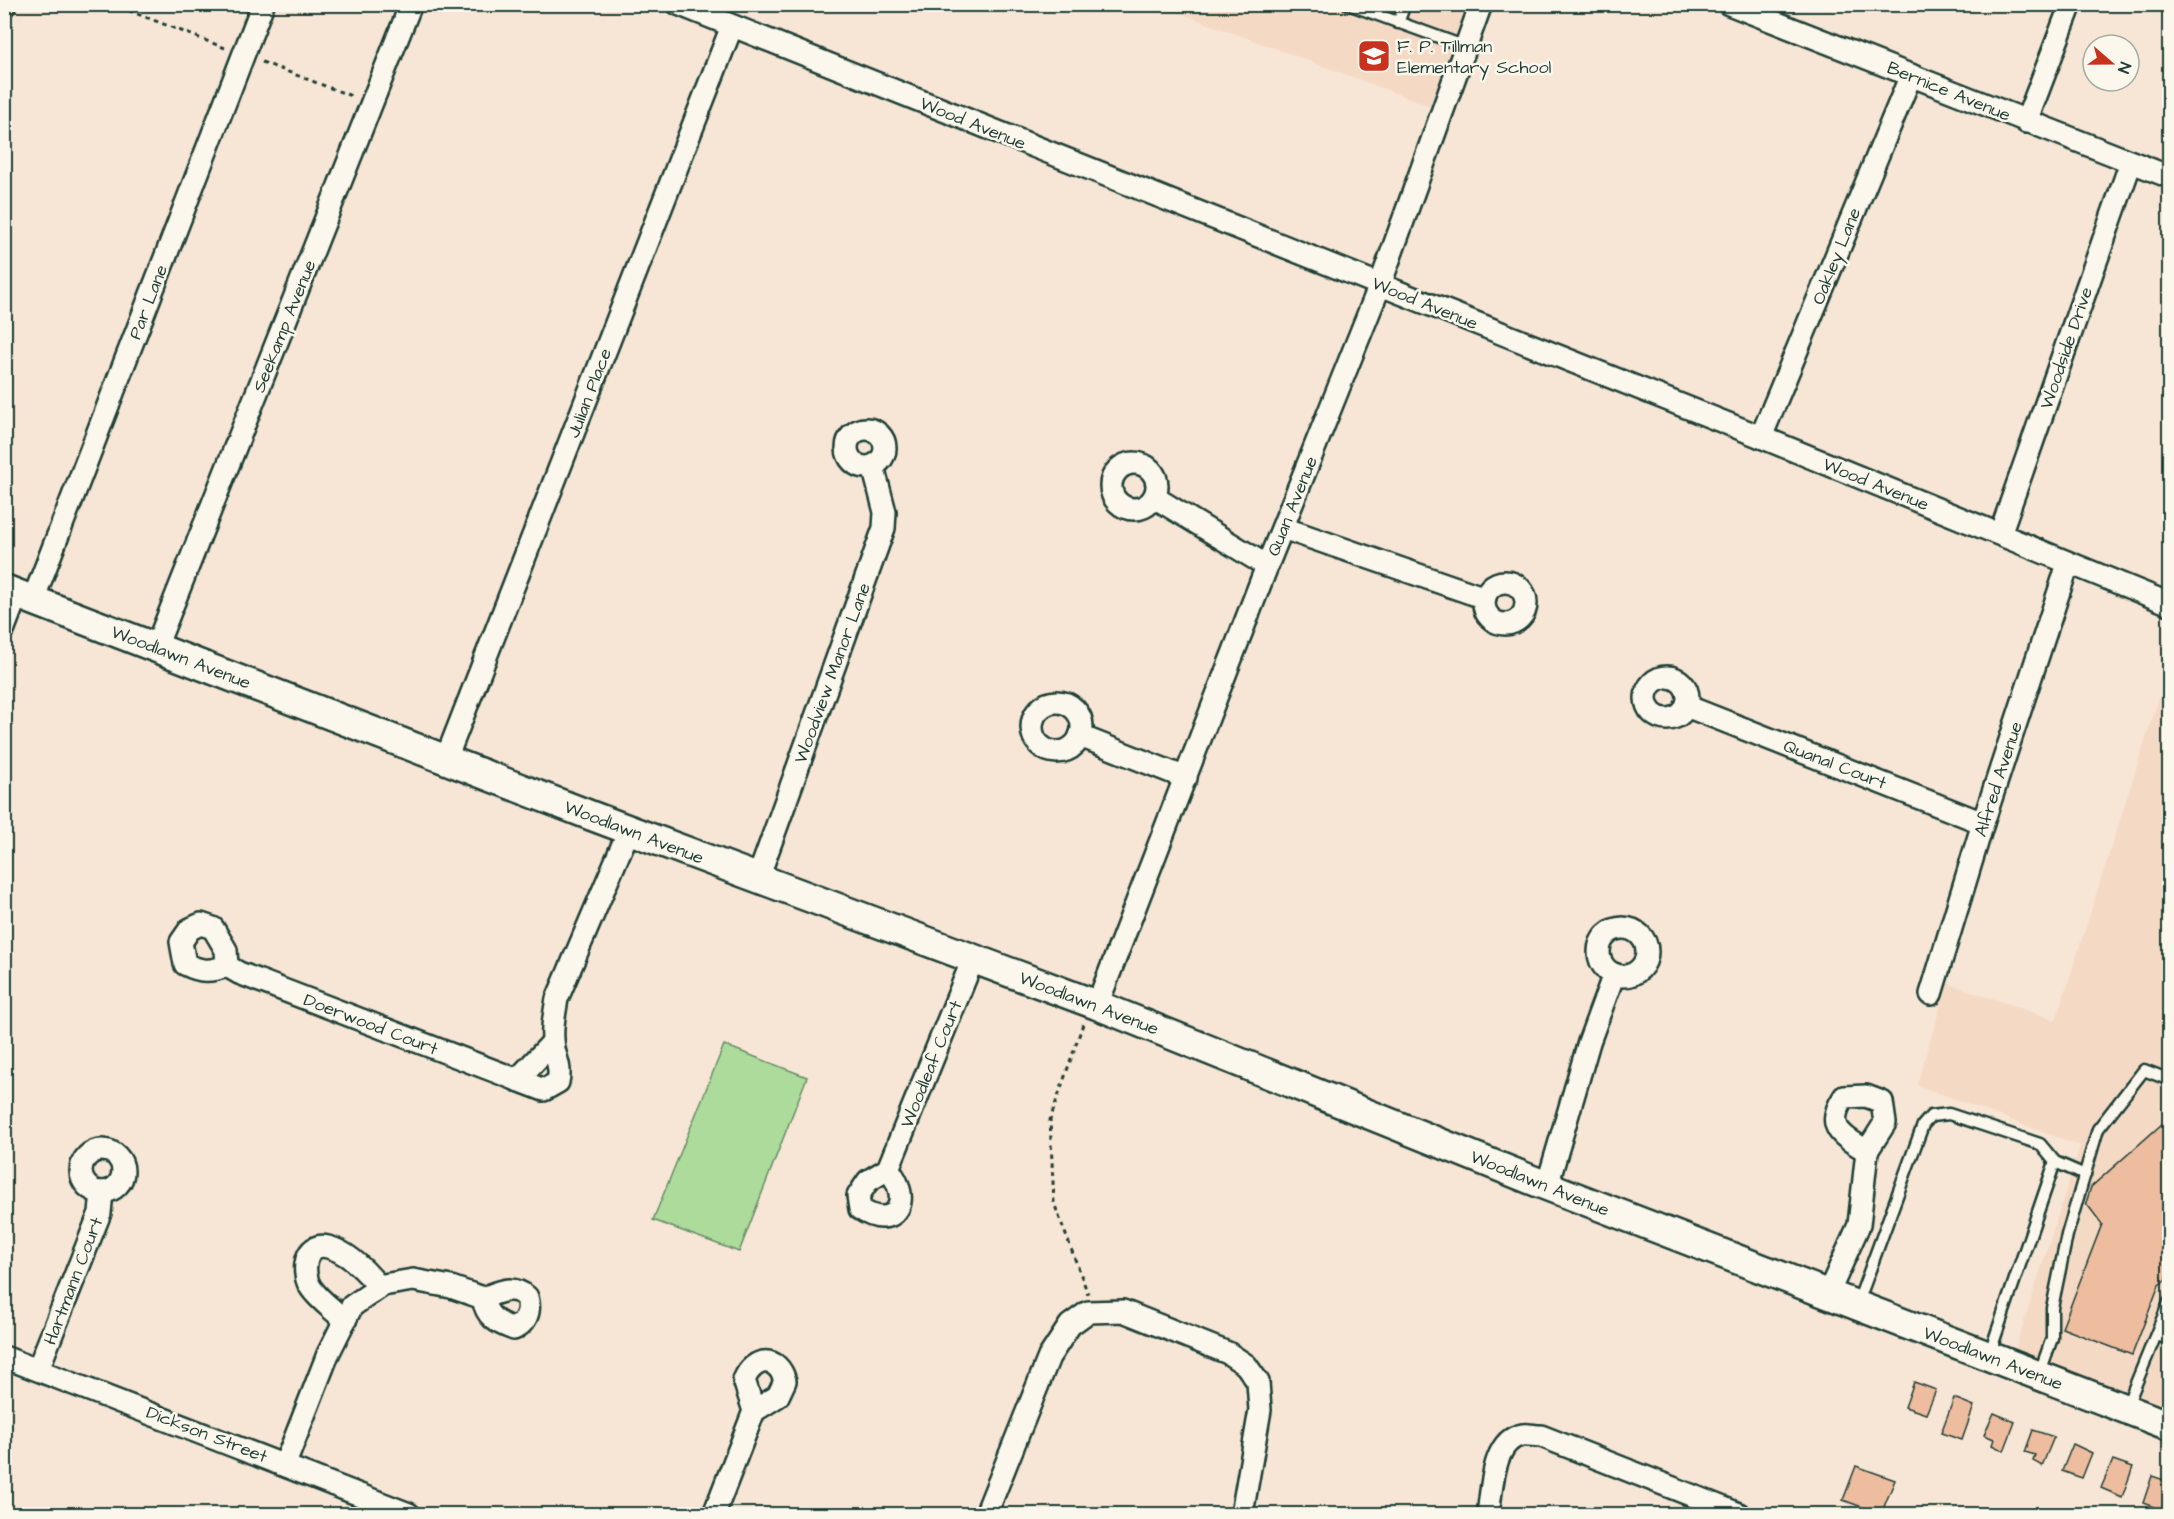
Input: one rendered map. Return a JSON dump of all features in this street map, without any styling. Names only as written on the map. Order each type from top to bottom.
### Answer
[{"type":"street","name":"Par Lane","points":[[4,628],[263,4]]},
{"type":"street","name":"Seekamp Avenue","points":[[156,647],[411,4]]},
{"type":"street","name":"Wood Avenue","points":[[678,4],[1761,437],[2169,604]]},
{"type":"street","name":"Quan Avenue","points":[[1094,1004],[1186,778],[1267,566],[1380,285],[1481,4]]},
{"type":"street","name":"Bernice Avenue","points":[[1729,4],[2169,177]]},
{"type":"street","points":[[2026,122],[2071,4]]},
{"type":"street","name":"Julian Place","points":[[446,759],[732,26]]},
{"type":"street","name":"Oakley Lane","points":[[1761,437],[1911,75]]},
{"type":"street","name":"Woodside Drive","points":[[2000,534],[2131,162]]},
{"type":"street","name":"Woodview Manor Lane","points":[[758,878],[884,528],[885,512],[873,466]]},
{"type":"street","points":[[1154,497],[1267,566]]},
{"type":"street","points":[[1283,528],[1485,598]]},
{"type":"street","name":"Alfred Avenue","points":[[1931,994],[1983,823],[2068,564]]},
{"type":"street","name":"Woodlawn Avenue","points":[[18,595],[629,830],[1094,1004],[1547,1186],[2169,1426]]},
{"type":"street","name":"Quanal Court","points":[[1686,706],[1983,823]]},
{"type":"street","points":[[1080,736],[1186,778]]},
{"type":"street","name":"Doerwood Court","points":[[227,966],[238,973],[544,1090],[558,1082],[561,1069],[552,1028],[557,999],[629,830]]},
{"type":"street","name":"Woodleaf Court","points":[[888,1169],[973,959]]},
{"type":"street","points":[[1547,1186],[1589,1042],[1614,974]]},
{"type":"street","points":[[517,1080],[554,1042]]},
{"type":"street","points":[[1828,1294],[1858,1225],[1867,1151]]},
{"type":"street","name":"Hartmann Court","points":[[38,1369],[100,1213],[102,1192]]},
{"type":"street","points":[[345,1321],[311,1288],[304,1272],[308,1257],[316,1248],[327,1247],[342,1255],[366,1271],[379,1287]]},
{"type":"street","points":[[285,1464],[328,1354],[352,1306],[379,1287],[413,1280],[450,1287],[483,1298]]},
{"type":"street","points":[[986,1515],[1048,1357],[1070,1325],[1088,1312],[1123,1311],[1228,1353],[1246,1365],[1258,1382],[1260,1410],[1242,1515]]},
{"type":"street","name":"Dickson Street","points":[[4,1357],[285,1464],[409,1515]]},
{"type":"street","points":[[714,1515],[754,1411]]},
{"type":"street","points":[[1488,1515],[1498,1459],[1504,1446],[1521,1435],[1541,1436],[1739,1515]]},
{"type":"lane","points":[[1348,4],[1466,47]]},
{"type":"lane","points":[[1398,23],[1404,4]]},
{"type":"lane","points":[[2038,1376],[2052,1338],[2052,1308],[2067,1235],[2098,1129],[2144,1070],[2169,1080]]},
{"type":"lane","points":[[1857,1306],[1923,1125],[1931,1116],[1949,1114],[2040,1144],[2055,1162],[2085,1175]]},
{"type":"lane","points":[[1988,1357],[2055,1162]]},
{"type":"lane","points":[[2126,1409],[2169,1300]]},
{"type":"lane","points":[[2156,1335],[2169,1339]]},
{"type":"path","points":[[1094,1004],[1050,1120],[1054,1203],[1094,1312]]},
{"type":"shaded area","name":"F. P. Tillman Elementary School","points":[[1158,5],[1472,5],[1433,107]]},
{"type":"shaded area","points":[[2169,666],[2169,1413],[2013,1356],[2080,1146],[1917,1085],[1947,983],[2056,1020]]},
{"type":"green space","points":[[724,1045],[807,1077],[739,1252],[653,1220]]},
{"type":"building","points":[[2170,1117],[2170,1276],[2159,1285],[2132,1355],[2062,1328],[2102,1224],[2086,1203],[2091,1187]]},
{"type":"building","points":[[1914,1382],[1936,1390],[1926,1414],[1905,1407]]},
{"type":"building","points":[[1954,1398],[1974,1406],[1962,1440],[1941,1433]]},
{"type":"building","points":[[1994,1413],[2015,1422],[2004,1451],[1992,1445],[1994,1439],[1984,1435]]},
{"type":"building","points":[[2033,1430],[2054,1437],[2042,1466],[2033,1461],[2035,1455],[2025,1452]]},
{"type":"building","points":[[2073,1444],[2092,1453],[2082,1478],[2062,1471]]},
{"type":"building","points":[[2113,1460],[2133,1467],[2122,1497],[2101,1488]]},
{"type":"building","points":[[1856,1466],[1895,1480],[1881,1514],[1843,1500]]},
{"type":"building","points":[[2152,1476],[2170,1482],[2162,1510],[2143,1503]]},
{"type":"place","name":"F. P. Tillman Elementary School","points":[[1374,56]]}]
